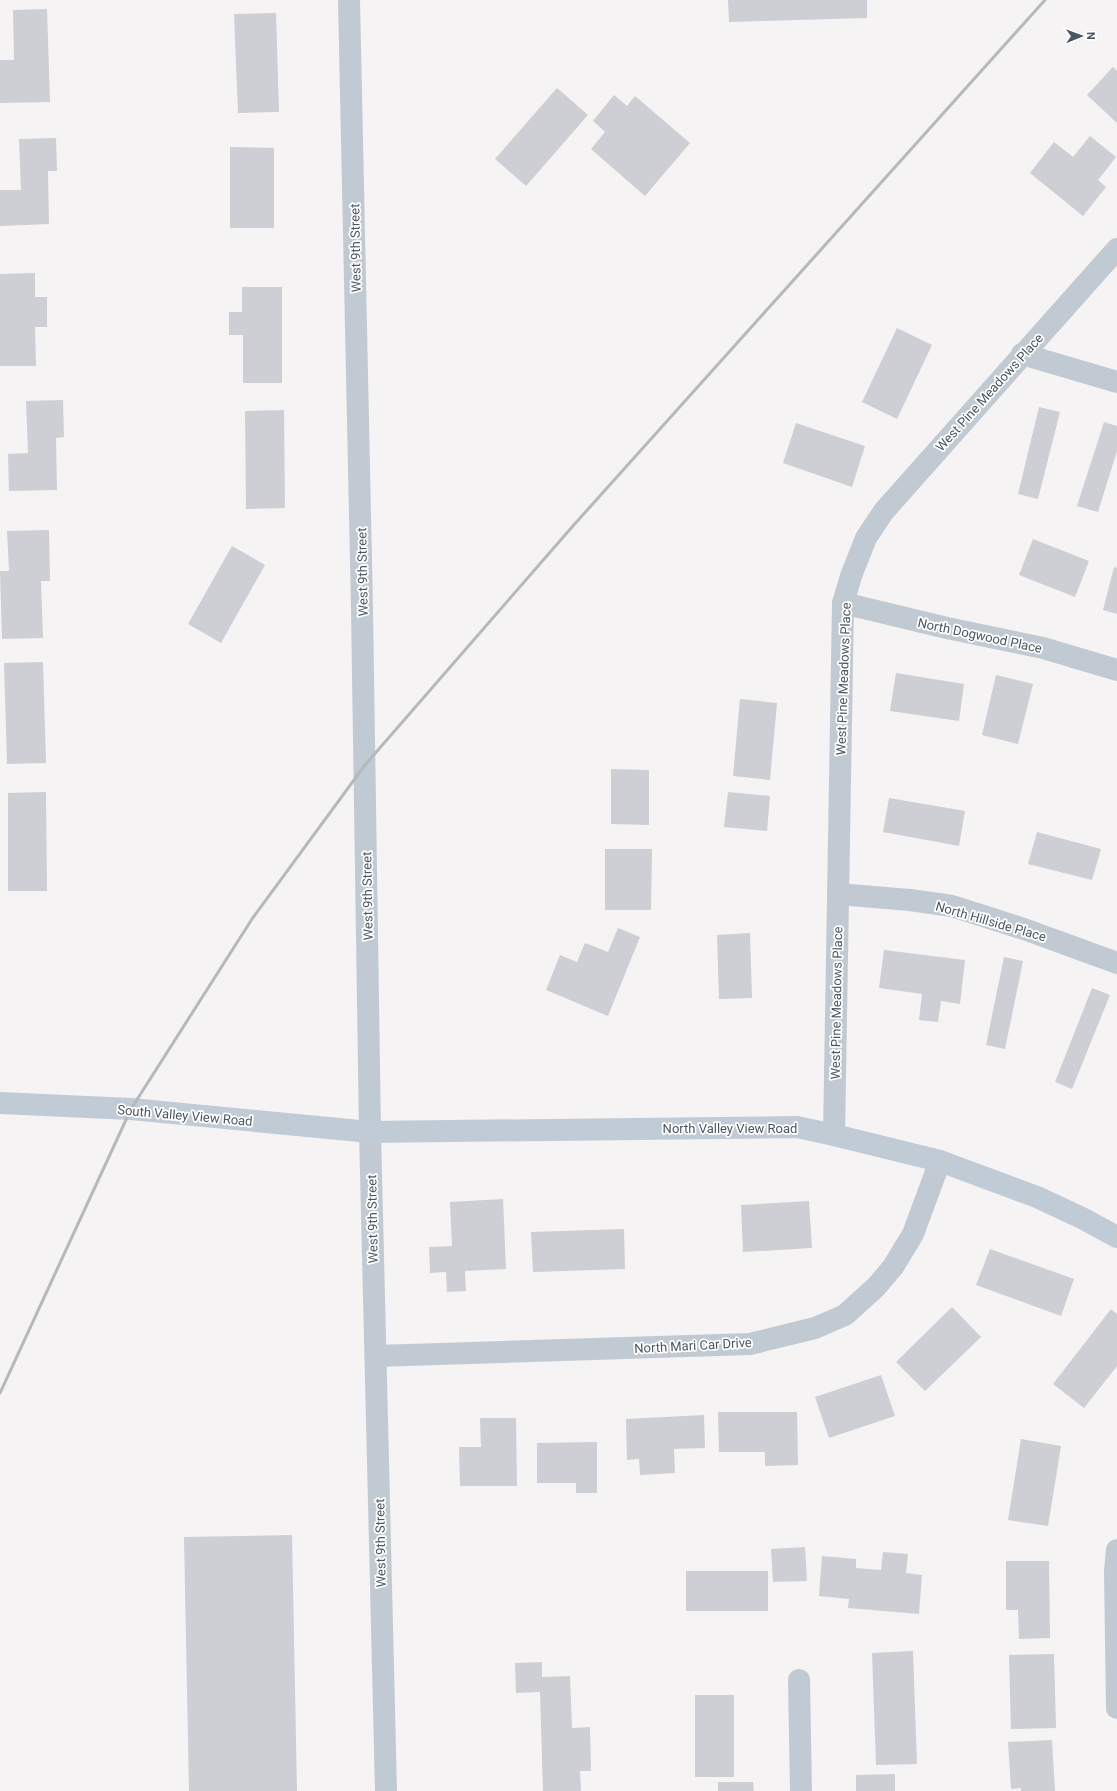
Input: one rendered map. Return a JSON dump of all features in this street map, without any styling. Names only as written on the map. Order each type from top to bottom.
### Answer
[{"type":"street","name":"West 9th Street","points":[[349,0],[363,622],[370,1132],[386,1791]]},
{"type":"street","name":"West Pine Meadows Place","points":[[834,1135],[843,603],[851,576],[866,538],[884,510],[1117,249]]},
{"type":"street","points":[[1022,354],[1117,382]]},
{"type":"street","name":"North Dogwood Place","points":[[843,603],[947,628],[1043,648],[1117,670]]},
{"type":"street","name":"North Hillside Place","points":[[838,894],[910,900],[952,906],[1024,929],[1117,963]]},
{"type":"street","name":"South Valley View Road","points":[[0,1103],[131,1109],[370,1132]]},
{"type":"street","name":"North Valley View Road","points":[[370,1132],[797,1127],[940,1161],[1037,1197],[1084,1219],[1117,1237]]},
{"type":"street","name":"North Mari Car Drive","points":[[376,1356],[750,1344],[815,1328],[845,1315],[876,1287],[893,1267],[913,1234],[940,1161]]},
{"type":"street","points":[[1117,1550],[1115,1586],[1117,1708]]},
{"type":"street","points":[[799,1680],[801,1791]]},
{"type":"building","points":[[728,0],[867,0],[867,18],[729,22]]},
{"type":"building","points":[[47,9],[50,102],[0,103],[0,60],[14,60],[13,10]]},
{"type":"building","points":[[276,13],[279,112],[238,113],[234,14]]},
{"type":"building","points":[[1113,67],[1117,71],[1117,123],[1087,95]]},
{"type":"building","points":[[557,88],[588,115],[526,186],[495,159]]},
{"type":"building","points":[[614,95],[627,106],[635,96],[690,143],[645,196],[591,149],[605,132],[593,121]]},
{"type":"building","points":[[1090,136],[1116,157],[1098,180],[1106,187],[1083,216],[1030,173],[1054,142],[1073,157]]},
{"type":"building","points":[[56,138],[57,171],[48,171],[49,224],[0,226],[0,190],[21,190],[19,139]]},
{"type":"building","points":[[230,147],[274,148],[274,228],[230,228]]},
{"type":"building","points":[[35,273],[35,297],[47,297],[47,327],[35,327],[36,366],[0,366],[0,274]]},
{"type":"building","points":[[242,287],[282,287],[282,383],[243,383],[243,335],[229,335],[229,312],[242,312]]},
{"type":"building","points":[[897,328],[932,345],[897,419],[862,402]]},
{"type":"building","points":[[63,400],[64,437],[56,438],[57,490],[9,491],[8,454],[28,453],[26,401]]},
{"type":"building","points":[[1039,407],[1060,412],[1038,499],[1018,494]]},
{"type":"building","points":[[284,410],[285,508],[246,509],[245,411]]},
{"type":"building","points":[[1104,422],[1117,426],[1117,451],[1098,512],[1077,506]]},
{"type":"building","points":[[796,423],[865,446],[852,487],[783,463]]},
{"type":"building","points":[[49,530],[50,581],[41,581],[43,638],[2,639],[0,571],[9,571],[7,531]]},
{"type":"building","points":[[1033,539],[1089,561],[1075,597],[1019,575]]},
{"type":"building","points":[[232,546],[265,565],[221,643],[188,624]]},
{"type":"building","points":[[1114,567],[1117,568],[1117,614],[1103,610]]},
{"type":"building","points":[[43,662],[46,763],[7,764],[4,663]]},
{"type":"building","points":[[896,673],[964,684],[959,721],[890,711]]},
{"type":"building","points":[[996,675],[1033,684],[1018,744],[982,735]]},
{"type":"building","points":[[740,699],[777,703],[770,780],[733,776]]},
{"type":"building","points":[[611,769],[649,770],[649,825],[611,824]]},
{"type":"building","points":[[46,792],[47,891],[8,891],[8,793]]},
{"type":"building","points":[[728,792],[770,796],[767,831],[724,827]]},
{"type":"building","points":[[889,798],[965,811],[959,846],[883,832]]},
{"type":"building","points":[[1037,832],[1101,849],[1092,880],[1028,864]]},
{"type":"building","points":[[605,849],[652,849],[651,910],[605,910]]},
{"type":"building","points":[[618,928],[640,937],[608,1016],[546,990],[560,955],[577,962],[585,943],[608,952]]},
{"type":"building","points":[[750,933],[752,998],[719,999],[717,935]]},
{"type":"building","points":[[884,950],[965,960],[960,1004],[941,1001],[938,1022],[919,1020],[922,994],[879,988]]},
{"type":"building","points":[[1004,957],[1023,961],[1005,1049],[986,1045]]},
{"type":"building","points":[[1092,988],[1110,995],[1072,1089],[1055,1082]]},
{"type":"building","points":[[503,1199],[506,1269],[465,1271],[466,1291],[447,1292],[446,1272],[430,1273],[429,1247],[452,1246],[450,1202]]},
{"type":"building","points":[[809,1201],[812,1248],[743,1252],[741,1205]]},
{"type":"building","points":[[624,1229],[625,1269],[533,1272],[531,1232]]},
{"type":"building","points":[[990,1249],[1074,1279],[1061,1316],[976,1285]]},
{"type":"building","points":[[952,1307],[981,1337],[925,1391],[896,1362]]},
{"type":"building","points":[[1111,1309],[1117,1314],[1117,1366],[1084,1408],[1053,1384]]},
{"type":"building","points":[[881,1375],[895,1416],[829,1438],[815,1397]]},
{"type":"building","points":[[718,1412],[797,1412],[798,1465],[765,1466],[765,1452],[719,1452]]},
{"type":"building","points":[[704,1415],[705,1448],[674,1449],[675,1473],[640,1475],[639,1459],[627,1460],[626,1419]]},
{"type":"building","points":[[480,1418],[516,1418],[517,1486],[460,1486],[459,1447],[481,1447]]},
{"type":"building","points":[[1021,1439],[1061,1446],[1048,1526],[1008,1520]]},
{"type":"building","points":[[597,1442],[597,1493],[576,1493],[576,1483],[537,1483],[537,1443]]},
{"type":"building","points":[[292,1535],[297,1791],[189,1791],[184,1537]]},
{"type":"building","points":[[805,1547],[807,1581],[773,1582],[771,1549]]},
{"type":"building","points":[[883,1552],[908,1554],[906,1573],[922,1575],[919,1614],[848,1608],[849,1599],[819,1596],[822,1556],[856,1559],[856,1568],[881,1570]]},
{"type":"building","points":[[1006,1561],[1049,1561],[1050,1638],[1019,1639],[1018,1610],[1006,1610]]},
{"type":"building","points":[[686,1571],[768,1571],[768,1611],[686,1611]]},
{"type":"building","points":[[913,1651],[917,1764],[876,1765],[872,1653]]},
{"type":"building","points":[[1054,1654],[1056,1728],[1011,1729],[1009,1655]]},
{"type":"building","points":[[542,1662],[542,1677],[570,1676],[572,1728],[590,1727],[591,1771],[580,1771],[581,1791],[543,1791],[540,1692],[516,1693],[515,1663]]},
{"type":"building","points":[[695,1695],[734,1695],[734,1777],[695,1777]]},
{"type":"building","points":[[1052,1740],[1055,1791],[1021,1791],[1021,1788],[1011,1789],[1008,1742]]},
{"type":"building","points":[[895,1774],[895,1791],[856,1791],[856,1775]]},
{"type":"building","points":[[718,1782],[753,1782],[754,1791],[718,1791]]},
{"type":"railway","points":[[0,1393],[131,1109],[252,919],[365,765],[572,527],[1045,0]]}]
